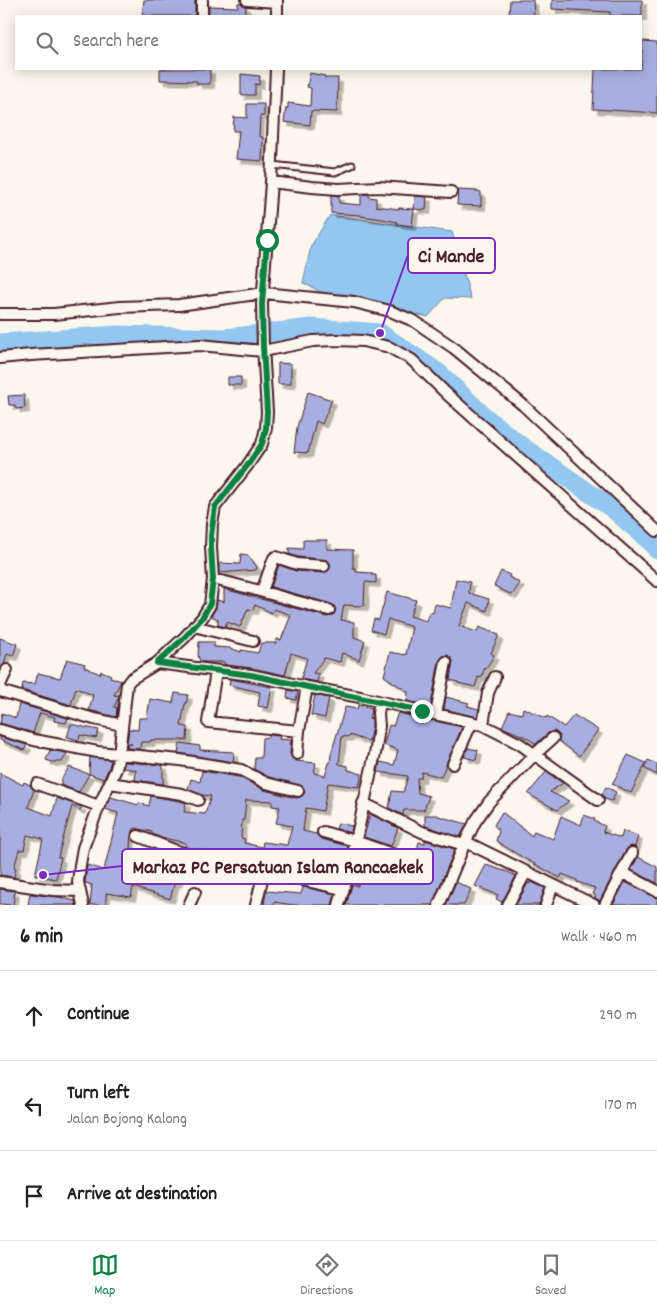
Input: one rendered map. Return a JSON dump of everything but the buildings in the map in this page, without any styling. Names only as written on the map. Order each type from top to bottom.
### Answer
[{"type":"street","points":[[202,0],[202,15]]},
{"type":"street","points":[[247,0],[277,1],[277,15]]},
{"type":"street","points":[[83,905],[78,882],[84,848],[99,806],[116,769],[127,684],[131,679],[157,663],[185,637],[202,618],[210,604],[213,579],[212,524],[215,507],[262,444],[266,428],[267,412],[262,304],[271,182],[276,70]]},
{"type":"street","points":[[271,182],[329,188],[379,187],[451,192]]},
{"type":"street","points":[[0,314],[54,314],[120,307],[179,304],[264,293],[354,302],[390,311],[414,320],[454,348],[522,405],[657,531]]},
{"type":"street","points":[[0,358],[200,345],[263,349],[313,341],[345,340],[363,341],[389,348],[412,360],[448,395],[657,581]]},
{"type":"street","points":[[262,591],[276,556],[297,564],[324,566]]},
{"type":"street","points":[[213,579],[329,610]]},
{"type":"street","points":[[194,626],[252,641]]},
{"type":"street","points":[[436,714],[446,662]]},
{"type":"street","points":[[157,663],[251,675],[483,725],[520,744],[598,800]]},
{"type":"street","points":[[0,685],[7,670]]},
{"type":"street","points":[[216,671],[208,722],[299,730]]},
{"type":"street","points":[[483,725],[488,693],[495,677]]},
{"type":"street","points":[[297,754],[299,730],[307,688]]},
{"type":"street","points":[[0,691],[94,719],[122,725]]},
{"type":"street","points":[[339,905],[350,867],[354,841],[376,749],[380,726],[378,713],[380,702]]},
{"type":"street","points":[[453,764],[472,722]]},
{"type":"street","points":[[0,730],[34,740],[98,752],[180,760],[241,770],[266,783],[298,791]]},
{"type":"street","points":[[439,905],[465,844],[489,802],[553,738]]},
{"type":"street","points":[[110,783],[182,794],[198,800]]},
{"type":"street","points":[[37,784],[99,806]]},
{"type":"street","points":[[363,803],[422,832],[465,844],[594,905]]},
{"type":"street","points":[[323,832],[392,854]]},
{"type":"street","points":[[138,836],[179,852],[225,865],[264,870],[343,889]]},
{"type":"street","points":[[605,905],[632,853]]},
{"type":"street","points":[[256,905],[264,870]]},
{"type":"street","points":[[508,905],[526,872]]},
{"type":"street","points":[[623,873],[657,891]]},
{"type":"street","points":[[0,882],[53,890],[80,891]]},
{"type":"street","points":[[546,905],[553,885]]},
{"type":"street","points":[[189,905],[195,892]]},
{"type":"lane","points":[[272,165],[335,172],[352,165]]},
{"type":"water","points":[[330,215],[452,232],[471,299],[445,298],[428,317],[321,292],[303,283],[311,246]]},
{"type":"waterway","points":[[0,343],[118,335],[226,338],[311,328],[380,333],[439,373],[485,417],[520,445],[613,509],[652,543],[657,550]]},
{"type":"place","name":"Ci Mande","points":[[380,333]]},
{"type":"place","name":"Markaz PC Persatuan Islam Rancaekek","points":[[43,875]]},
{"type":"route","points":[[267,240],[262,304],[267,419],[262,444],[215,507],[211,536],[213,579],[210,604],[202,618],[185,637],[157,663],[251,675],[422,711]]}]
